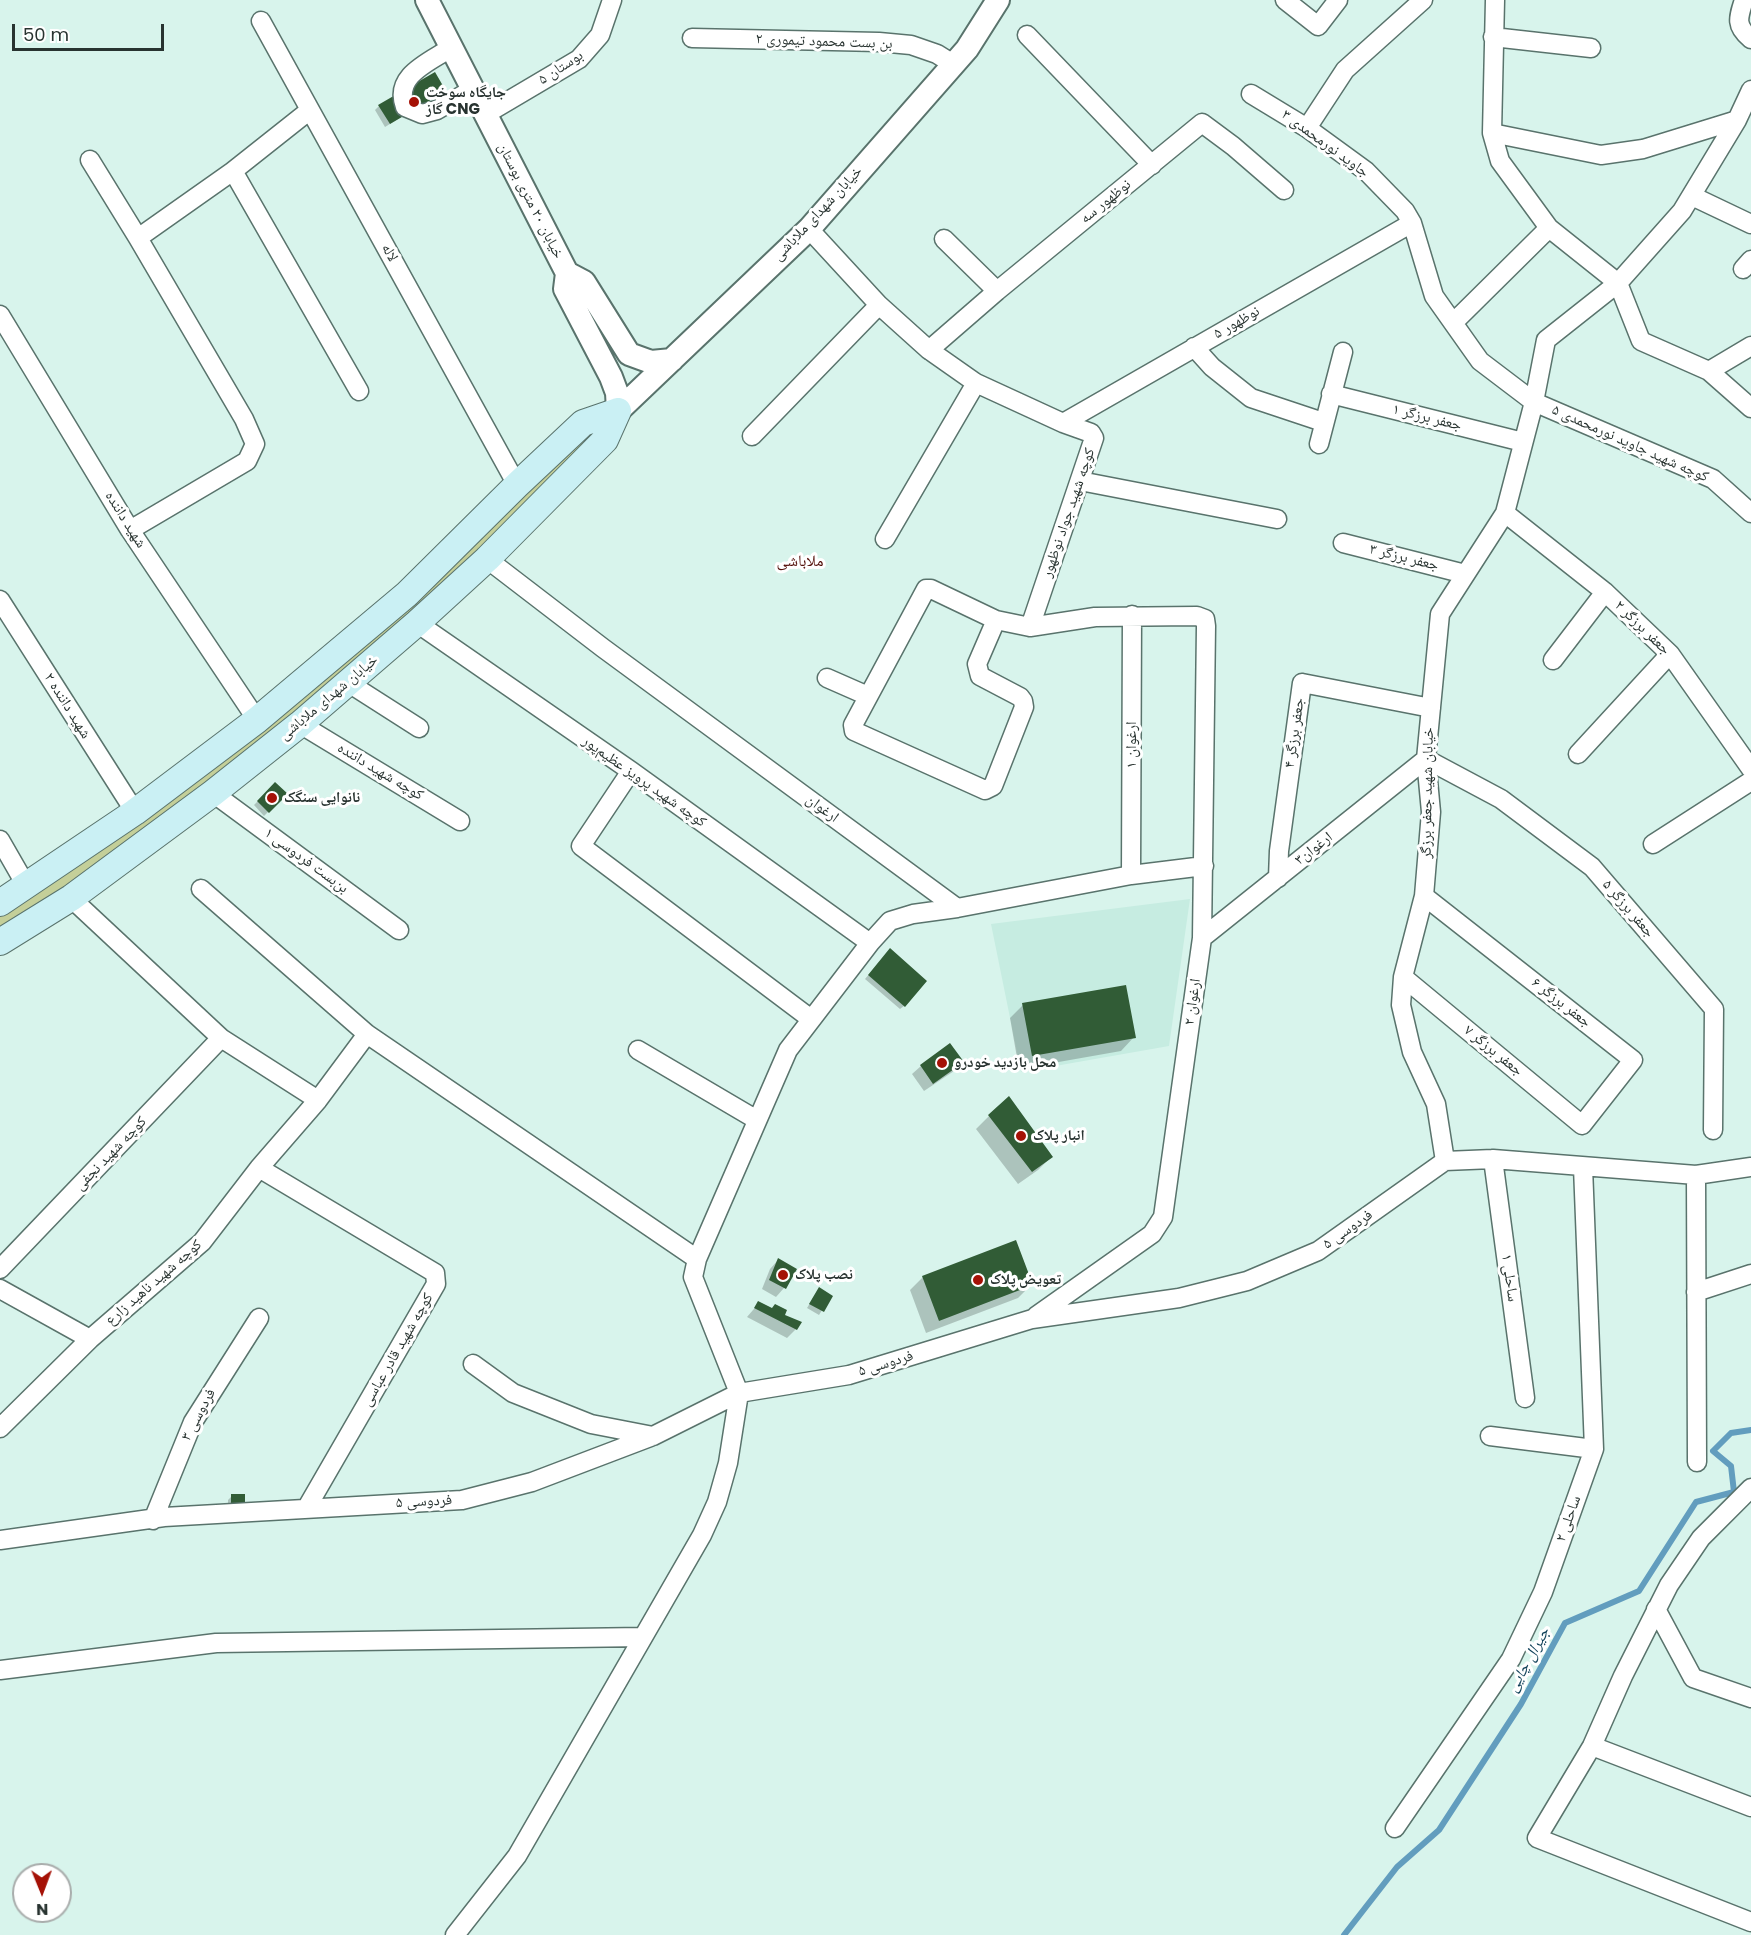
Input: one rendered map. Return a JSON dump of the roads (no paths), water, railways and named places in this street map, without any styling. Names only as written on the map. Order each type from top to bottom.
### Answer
[{"type":"main road","name":"خیابان شهدای ملاباشی","points":[[0,903],[135,812],[257,720],[407,594],[583,423],[618,411]]},
{"type":"main road","name":"خیابان شهدای ملاباشی","points":[[0,942],[71,898],[213,793],[300,724],[488,559],[605,440],[618,411]]},
{"type":"street","name":"خیابان ۲۰ متری بوستان","points":[[428,0],[567,273],[565,289],[611,377],[617,393],[618,411]]},
{"type":"street","name":"بوستان ۵","points":[[486,114],[579,59],[600,35],[612,0]]},
{"type":"street","name":"خیابان شهدای ملاباشی","points":[[618,411],[809,229],[967,49],[998,0]]},
{"type":"street","points":[[1285,0],[1318,26],[1338,0]]},
{"type":"street","points":[[1307,128],[1345,70],[1423,0]]},
{"type":"street","points":[[1495,0],[1492,133],[1500,161],[1549,228],[1618,284],[1641,341],[1709,371],[1751,408]]},
{"type":"street","points":[[1744,0],[1738,20],[1743,33],[1751,39]]},
{"type":"street","name":"لاله","points":[[261,21],[517,485]]},
{"type":"street","points":[[1027,35],[1152,165]]},
{"type":"street","points":[[1493,37],[1592,48]]},
{"type":"street","name":"بن بست محمود تیموری ۲","points":[[692,38],[879,42],[911,45],[938,54],[952,64]]},
{"type":"street","points":[[452,47],[412,73],[403,85],[402,98],[405,107],[422,114],[437,110],[473,89]]},
{"type":"street","name":"خیابان شهید جعفر برزگر","points":[[1445,1161],[1436,1104],[1412,1052],[1401,1005],[1403,977],[1424,896],[1431,812],[1426,759],[1440,614],[1505,513],[1534,402],[1546,340],[1618,284],[1683,211],[1737,120],[1751,90]]},
{"type":"street","name":"جاوید نورمحمدی ۳","points":[[1251,94],[1307,128],[1366,171],[1405,211],[1412,223],[1434,296],[1480,361],[1534,402]]},
{"type":"street","points":[[138,238],[233,171],[310,110]]},
{"type":"street","points":[[1492,133],[1601,155],[1643,149],[1737,120]]},
{"type":"street","name":"نوظهور سه","points":[[929,350],[997,291],[1202,123],[1233,146],[1284,190]]},
{"type":"street","points":[[90,160],[244,419],[255,444],[247,461],[130,530]]},
{"type":"street","points":[[233,171],[359,391]]},
{"type":"street","points":[[1692,196],[1751,224]]},
{"type":"street","name":"نوظهور ۵","points":[[1063,423],[1412,223]]},
{"type":"street","points":[[1454,322],[1549,228]]},
{"type":"street","name":"کوچه شهید جواد نوظهور","points":[[809,229],[879,305],[929,350],[976,383],[1063,423],[1091,433],[1094,438],[1030,627]]},
{"type":"street","points":[[944,239],[997,291]]},
{"type":"street","name":"خیابان ۲۰ متری بوستان","points":[[567,273],[584,282],[629,354],[651,362],[672,360]]},
{"type":"street","points":[[752,436],[879,305]]},
{"type":"street","name":"شهید داننده","points":[[0,315],[130,530],[257,720]]},
{"type":"street","points":[[1709,371],[1751,346]]},
{"type":"street","points":[[1194,347],[1212,367],[1251,398],[1323,422]]},
{"type":"street","points":[[1319,444],[1343,352]]},
{"type":"street","points":[[885,539],[976,383]]},
{"type":"street","name":"جعفر برزگر ۱","points":[[1331,394],[1523,442]]},
{"type":"street","name":"کوچه شهید جاوید نورمحمدی ۵","points":[[1534,402],[1713,479],[1751,513]]},
{"type":"street","points":[[1080,481],[1277,519]]},
{"type":"street","name":"جعفر برزگر ۲","points":[[1505,513],[1605,592],[1670,654],[1751,769]]},
{"type":"street","name":"جعفر برزگر ۳","points":[[1343,543],[1465,574]]},
{"type":"street","name":"ارغوان","points":[[488,559],[603,648],[957,908]]},
{"type":"street","points":[[996,620],[976,664],[977,671],[980,676],[1020,697],[1024,707],[990,789],[985,790],[854,731],[853,725],[926,589],[931,589],[996,620],[1030,627],[1095,617],[1132,615]]},
{"type":"street","points":[[1553,660],[1605,592]]},
{"type":"street","name":"شهید داننده ۲","points":[[0,600],[135,812]]},
{"type":"street","name":"ارغوان ۲","points":[[1032,1319],[1152,1234],[1163,1217],[1202,938],[1206,626],[1205,619],[1197,616],[1132,615]]},
{"type":"street","name":"ارغوان ۱","points":[[1131,875],[1132,615]]},
{"type":"street","name":"کوچه شهید پرویز عظیم‌پور","points":[[417,623],[632,771],[870,943]]},
{"type":"street","points":[[1578,754],[1670,654]]},
{"type":"street","points":[[827,678],[868,696]]},
{"type":"street","points":[[347,682],[419,728]]},
{"type":"street","name":"جعفر برزگر ۴","points":[[1278,878],[1279,851],[1302,683],[1431,708]]},
{"type":"street","name":"کوچه شهید داننده","points":[[300,724],[460,821]]},
{"type":"street","name":"ارغوان۳","points":[[1202,938],[1426,759]]},
{"type":"street","name":"جعفر برزگر ۵","points":[[1426,759],[1501,799],[1592,867],[1714,1009],[1713,1130]]},
{"type":"street","points":[[632,771],[582,846],[811,1019]]},
{"type":"street","points":[[1653,844],[1751,781]]},
{"type":"street","name":"بن‌بست فردوسی ۱","points":[[213,793],[399,930]]},
{"type":"street","points":[[0,840],[27,886]]},
{"type":"street","points":[[455,1935],[517,1856],[702,1535],[717,1502],[728,1463],[739,1393],[693,1277],[697,1258],[788,1050],[870,943],[890,921],[913,914],[957,908],[1131,875],[1204,866]]},
{"type":"street","points":[[201,889],[367,1034],[697,1258]]},
{"type":"street","name":"جعفر برزگر ۶","points":[[1424,896],[1633,1060],[1582,1125]]},
{"type":"street","points":[[71,898],[221,1038],[318,1100]]},
{"type":"street","name":"جعفر برزگر ۷","points":[[1403,977],[1582,1125]]},
{"type":"street","name":"کوچه شهید ناهید زارع","points":[[0,1428],[90,1338],[202,1242],[259,1168],[318,1100],[367,1034]]},
{"type":"street","name":"کوچه شهید نجفی","points":[[0,1269],[221,1038]]},
{"type":"street","points":[[638,1050],[757,1120]]},
{"type":"street","points":[[1445,1161],[1493,1159],[1696,1175],[1751,1167]]},
{"type":"street","name":"ساحلی ۱","points":[[1493,1159],[1526,1398]]},
{"type":"street","name":"فردوسی ۵","points":[[0,1540],[164,1517],[462,1500],[481,1496],[532,1482],[653,1436],[739,1393],[849,1376],[1032,1319],[1179,1298],[1247,1281],[1318,1251],[1445,1161]]},
{"type":"street","name":"ساحلی ۲","points":[[1395,1828],[1511,1659],[1543,1592],[1594,1449],[1583,1167]]},
{"type":"street","name":"کوچه شهید قادر عباسی","points":[[259,1168],[435,1273],[436,1284],[306,1509]]},
{"type":"street","points":[[1696,1175],[1697,1462]]},
{"type":"street","points":[[1696,1292],[1751,1274]]},
{"type":"street","points":[[0,1289],[90,1338]]},
{"type":"street","name":"فردوسی ۳","points":[[153,1520],[193,1422],[260,1318]]},
{"type":"street","points":[[473,1365],[524,1398],[591,1424],[653,1436]]},
{"type":"street","points":[[1490,1436],[1594,1449]]},
{"type":"street","points":[[1751,1488],[1701,1538],[1669,1585],[1623,1676],[1592,1746],[1537,1838],[1751,1922]]},
{"type":"street","points":[[1656,1609],[1693,1678],[1751,1698]]},
{"type":"street","points":[[0,1670],[216,1643],[643,1637]]},
{"type":"street","points":[[1592,1746],[1751,1807]]},
{"type":"waterway","name":"جیرال چایی","points":[[1344,1935],[1397,1867],[1439,1830],[1521,1704],[1565,1623],[1639,1591],[1696,1502],[1734,1492],[1731,1466],[1713,1451],[1731,1433],[1751,1430]]},
{"type":"place","name":"جایگاه سوخت گاز CNG","points":[[414,102]]},
{"type":"place","name":"نانوایی سنگک","points":[[272,798]]},
{"type":"place","name":"محل بازدید خودرو","points":[[942,1063]]},
{"type":"place","name":"انبار پلاک","points":[[1021,1136]]},
{"type":"place","name":"نصب پلاک","points":[[783,1275]]},
{"type":"place","name":"تعویض پلاک","points":[[978,1280]]},
{"type":"district","name":"ملاباشی","points":[[800,562]]}]
